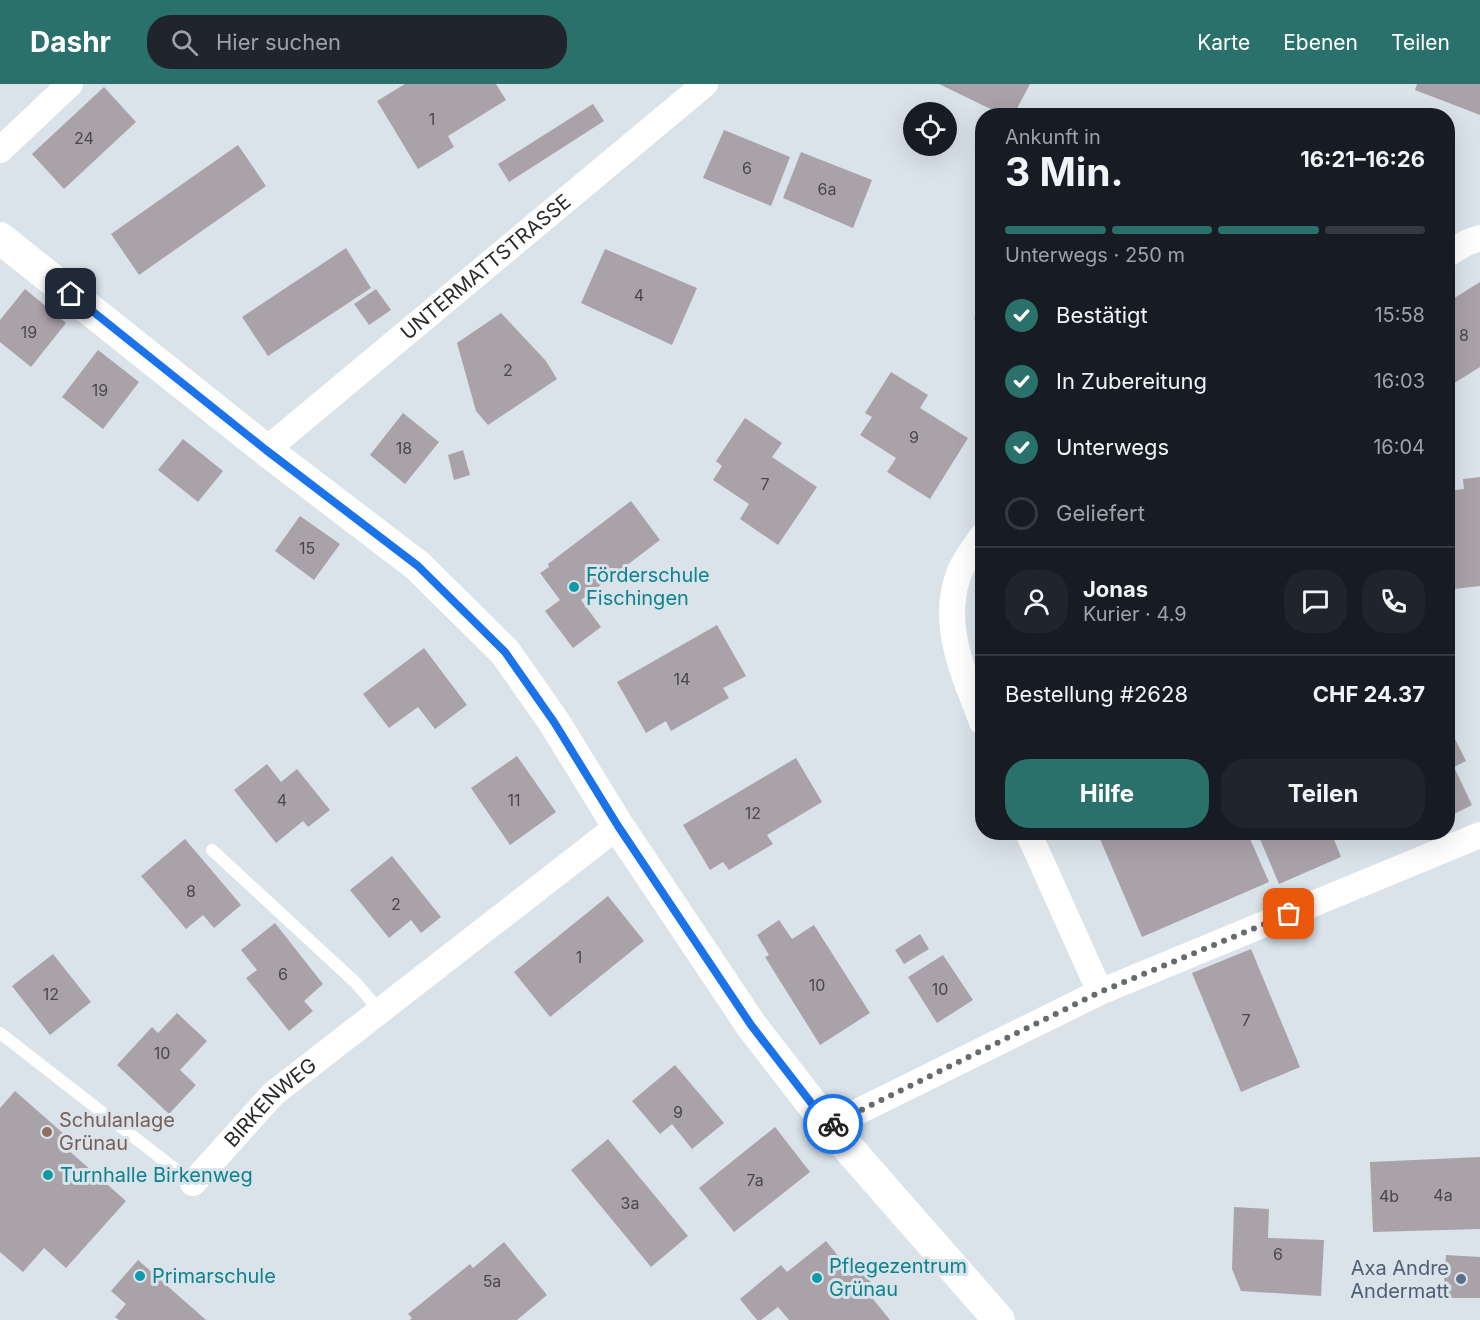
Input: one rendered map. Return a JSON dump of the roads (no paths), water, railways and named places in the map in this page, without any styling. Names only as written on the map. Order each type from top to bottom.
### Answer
[{"type":"street","points":[[0,150],[70,84]]},
{"type":"street","name":"UNTERMATTSTRASSE","points":[[266,450],[705,84]]},
{"type":"street","points":[[0,238],[266,450],[418,566],[505,652],[554,722],[618,826],[751,1025],[829,1126],[999,1320]]},
{"type":"street","points":[[1455,250],[1480,238]]},
{"type":"street","points":[[975,547],[960,570],[951,608],[953,635],[975,704]]},
{"type":"street","name":"BIRKENWEG","points":[[193,1184],[273,1094],[618,826]]},
{"type":"street","points":[[829,1126],[1100,992],[1480,834]]},
{"type":"street","points":[[1032,840],[1100,992]]},
{"type":"lane","points":[[212,850],[356,983],[380,1011]]},
{"type":"lane","name":"BIRKENWEG","points":[[0,1034],[193,1184]]},
{"type":"place","name":"Förderschule Fischingen","points":[[574,587]]},
{"type":"place","name":"Schulanlage Grünau","points":[[47,1132]]},
{"type":"place","name":"Turnhalle Birkenweg","points":[[48,1175]]},
{"type":"place","name":"Primarschule","points":[[140,1276]]},
{"type":"place","name":"Pflegezentrum Grünau","points":[[817,1278]]},
{"type":"place","name":"Axa Andre Andermatt","points":[[1461,1279]]}]
